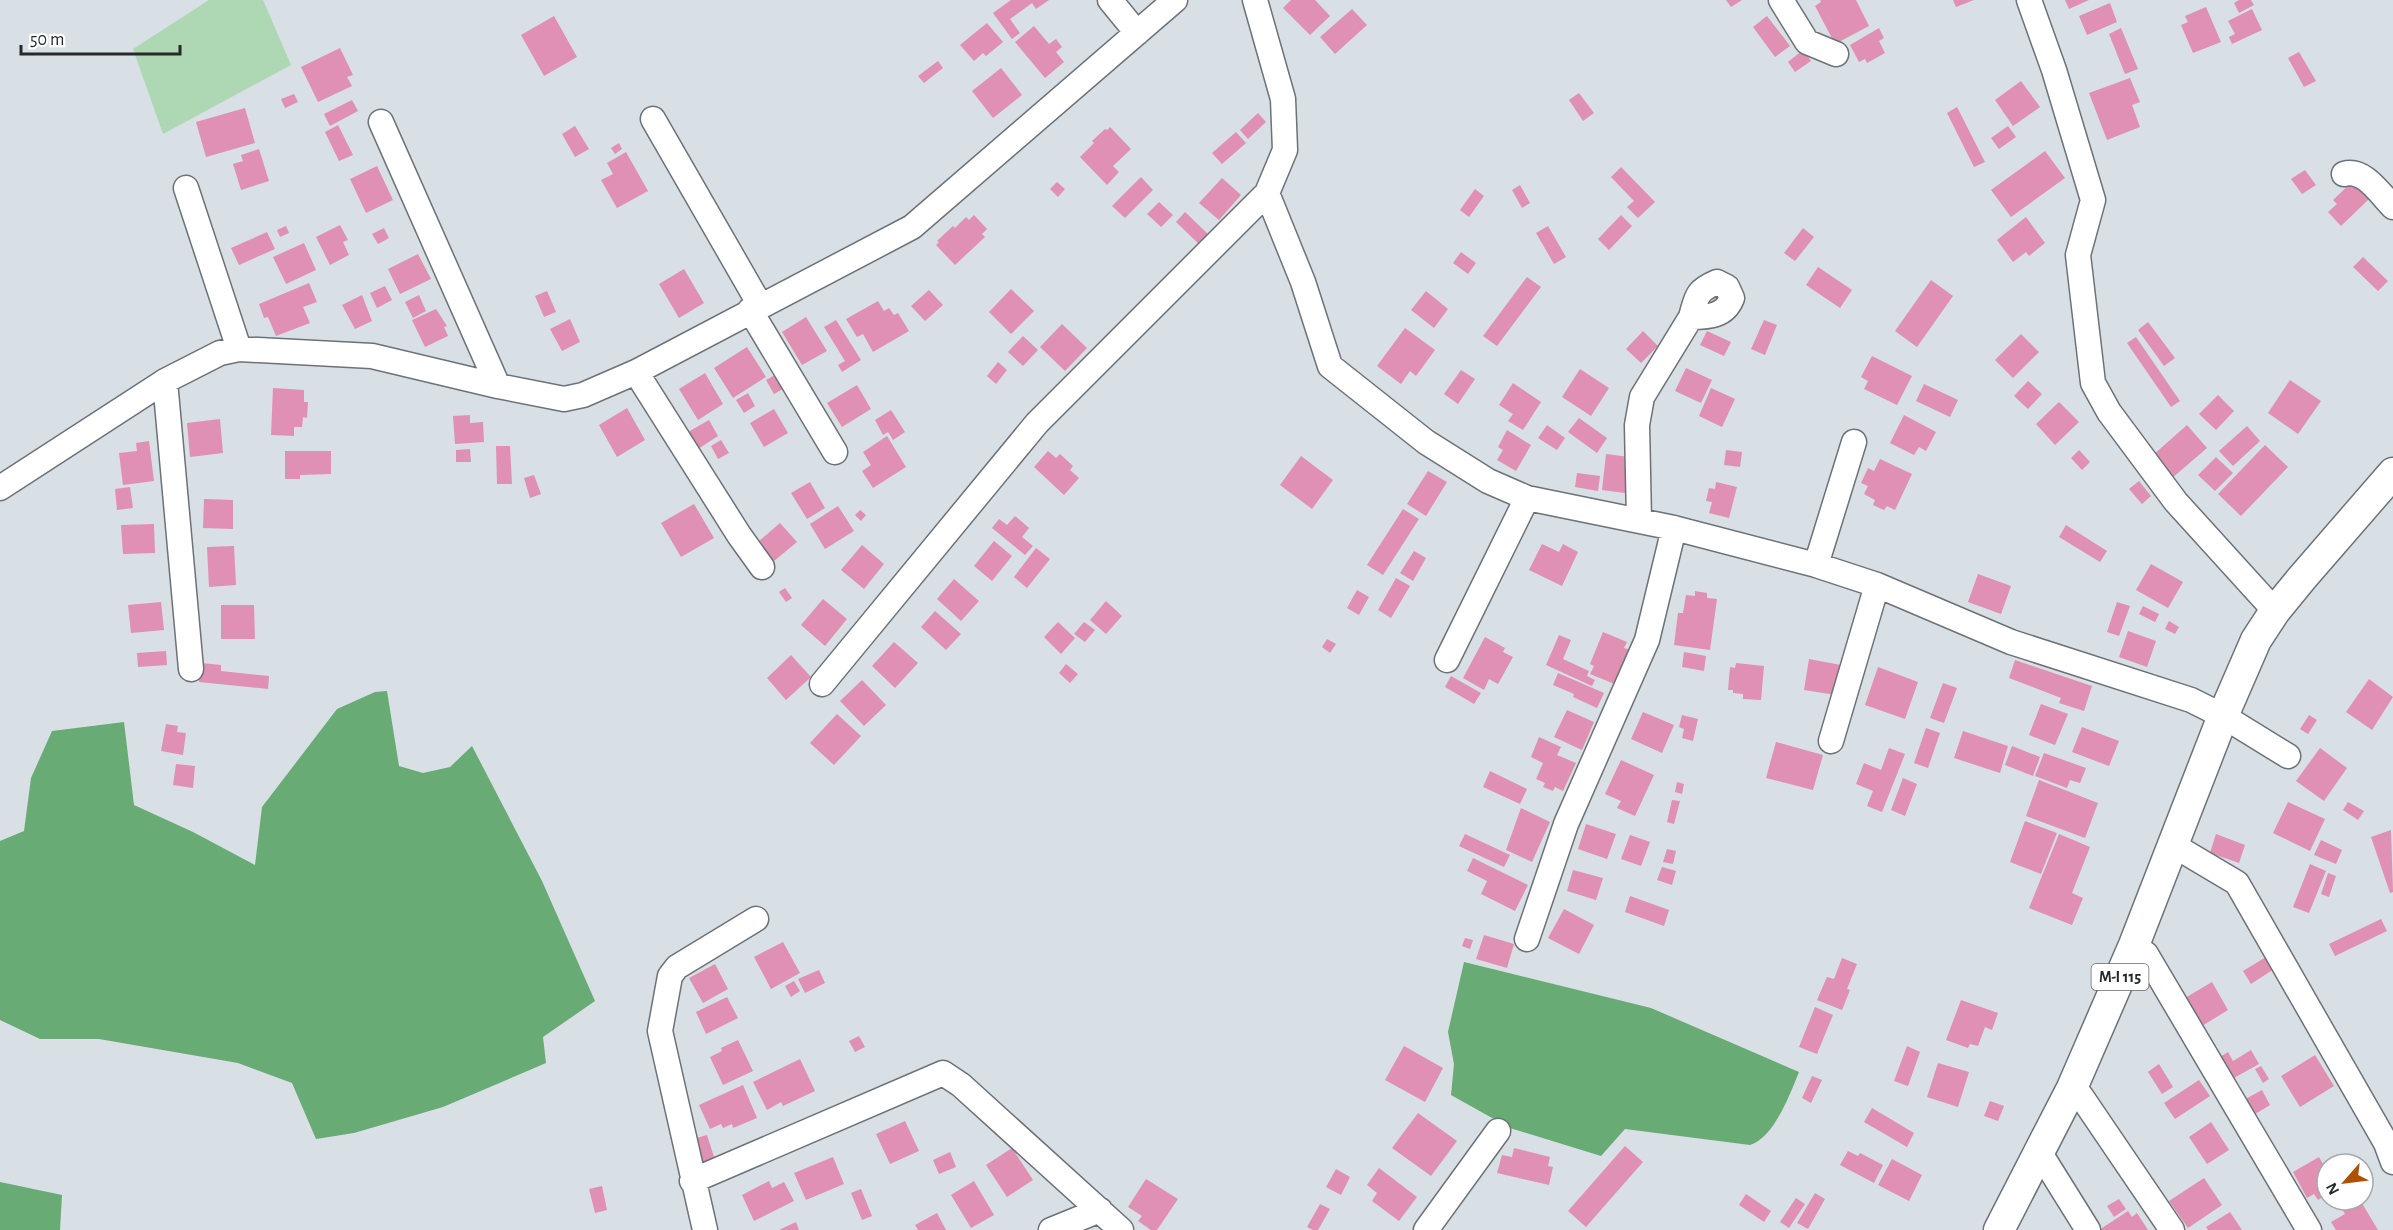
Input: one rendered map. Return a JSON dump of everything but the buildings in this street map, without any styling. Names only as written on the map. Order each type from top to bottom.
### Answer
[{"type":"main road","name":"M-I 115","points":[[1999,1230],[2072,1088],[2134,945],[2223,716],[2256,640],[2276,611],[2393,472]]},
{"type":"street","points":[[1110,0],[1137,33]]},
{"type":"street","points":[[0,488],[165,381],[220,353],[239,349],[372,356],[564,399],[583,395],[636,372],[912,227],[1175,0]]},
{"type":"street","points":[[822,684],[1037,423],[1267,192],[1285,150],[1284,99],[1255,0]]},
{"type":"street","points":[[1781,0],[1807,42],[1836,54]]},
{"type":"street","points":[[2030,0],[2054,70],[2093,200],[2078,255],[2093,383],[2109,411],[2176,502],[2276,611]]},
{"type":"street","points":[[653,119],[835,452]]},
{"type":"street","points":[[381,122],[498,386]]},
{"type":"street","points":[[2344,174],[2352,172],[2360,174],[2393,207]]},
{"type":"street","points":[[186,188],[239,349]]},
{"type":"street","points":[[1267,192],[1303,282],[1330,366],[1426,442],[1488,481],[1527,498],[1674,528],[1816,565],[1877,585],[2011,642],[2191,700],[2223,716],[2288,756]]},
{"type":"street","points":[[1640,520],[1637,425],[1642,397],[1691,317]]},
{"type":"street","points":[[636,372],[739,536],[762,567]]},
{"type":"street","points":[[165,381],[191,669]]},
{"type":"street","points":[[1816,565],[1854,442]]},
{"type":"street","points":[[1447,660],[1527,498]]},
{"type":"street","points":[[1527,939],[1566,824],[1647,640],[1674,528]]},
{"type":"street","points":[[1832,741],[1877,585]]},
{"type":"street","points":[[2173,845],[2237,883],[2386,1143],[2393,1162]]},
{"type":"street","points":[[705,1230],[692,1181],[660,1031],[670,976],[676,967],[756,919]]},
{"type":"street","points":[[2134,945],[2146,954],[2308,1230]]},
{"type":"street","points":[[692,1181],[943,1072],[961,1085],[1120,1230]]},
{"type":"street","points":[[2072,1088],[2081,1096],[2172,1230]]},
{"type":"street","points":[[1426,1230],[1498,1131]]},
{"type":"street","points":[[2040,1154],[2088,1230]]},
{"type":"street","points":[[1051,1230],[1100,1210]]},
{"type":"green space","points":[[209,0],[263,0],[291,65],[163,134],[133,49]]},
{"type":"green space","points":[[387,691],[399,766],[423,773],[450,767],[472,746],[542,881],[595,1001],[543,1037],[546,1063],[443,1107],[354,1133],[316,1139],[292,1083],[238,1063],[99,1039],[40,1039],[0,1020],[0,841],[24,831],[31,778],[52,731],[124,722],[134,805],[193,832],[255,865],[262,807],[337,709],[375,692]]},
{"type":"green space","points":[[1464,962],[1651,1008],[1799,1072],[1774,1125],[1759,1141],[1750,1145],[1625,1129],[1601,1156],[1510,1128],[1451,1095],[1454,1064],[1448,1032]]},
{"type":"green space","points":[[0,1182],[62,1195],[60,1230],[0,1230]]}]
